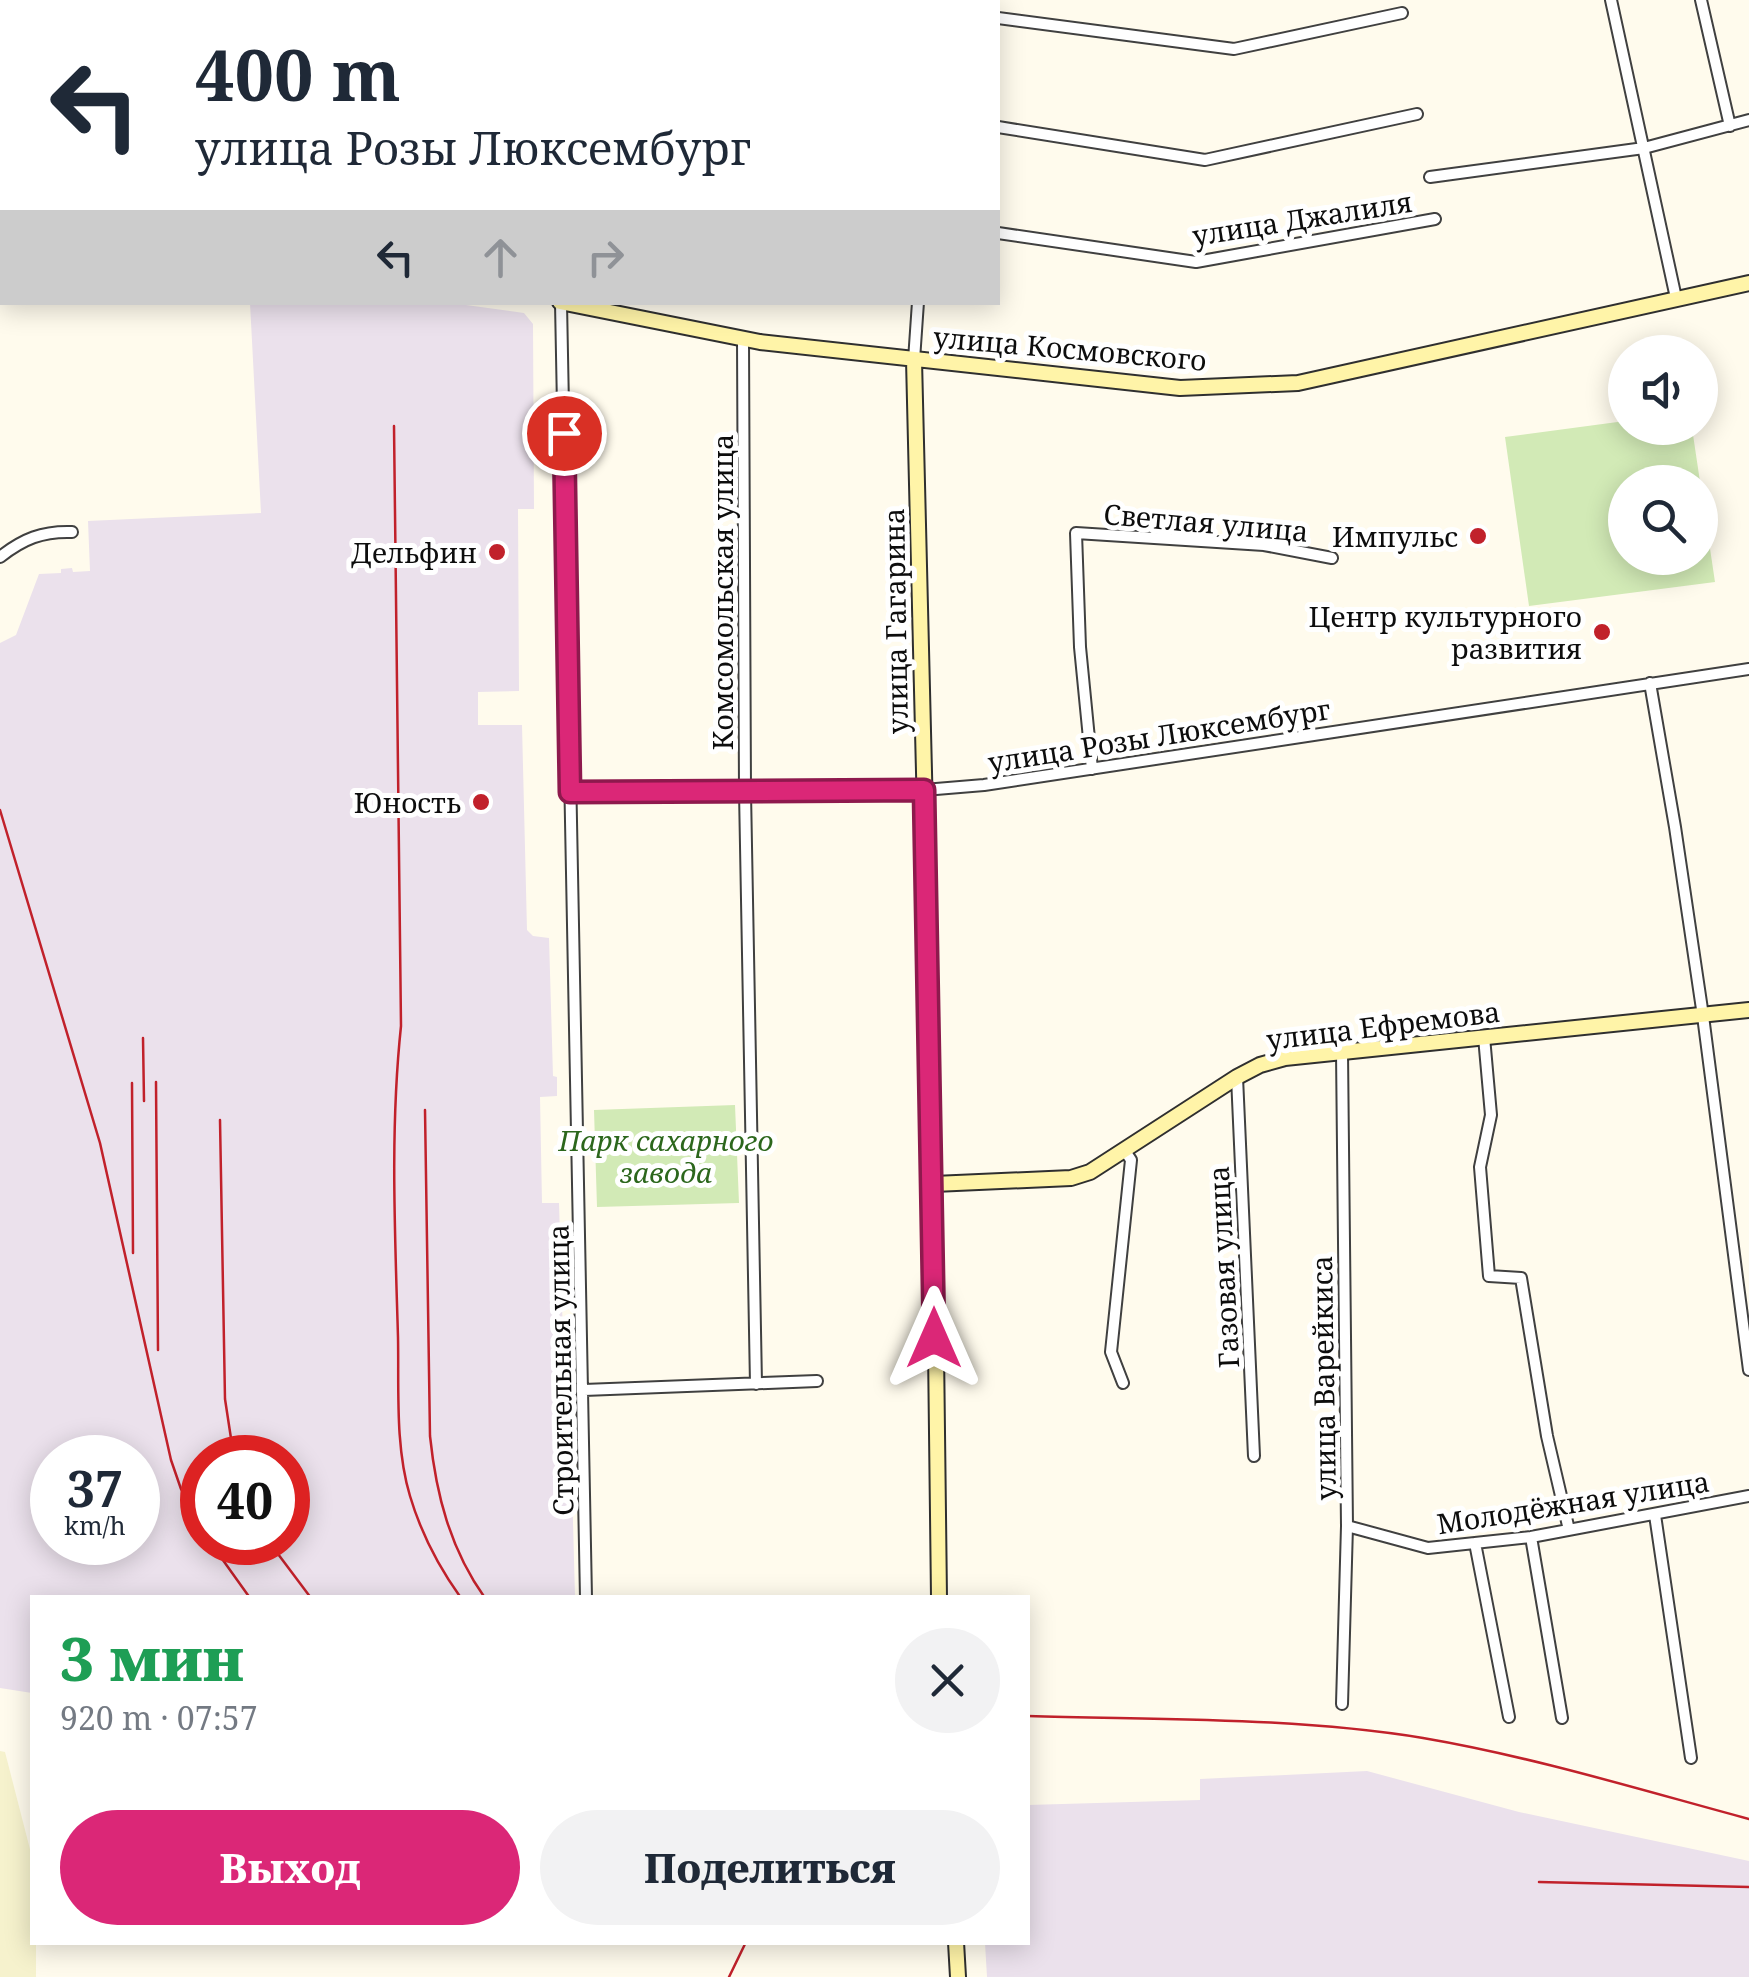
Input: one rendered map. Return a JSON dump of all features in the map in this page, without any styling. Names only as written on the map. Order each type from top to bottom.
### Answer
[{"type":"street","points":[[1611,0],[1676,298]]},
{"type":"street","points":[[1702,0],[1730,126]]},
{"type":"street","points":[[1000,18],[1234,49],[1402,12]]},
{"type":"street","points":[[1000,127],[1205,160],[1417,114]]},
{"type":"street","points":[[1430,177],[1644,148],[1749,120]]},
{"type":"street","name":"улица Джалиля","points":[[1000,233],[1196,262],[1436,219]]},
{"type":"street","name":"улица Космовского","points":[[570,305],[742,339],[1180,388],[1298,383],[1749,283]]},
{"type":"street","name":"Строительная улица","points":[[560,305],[586,1595]]},
{"type":"street","name":"улица Гагарина","points":[[918,305],[914,360],[934,1184],[939,1595]]},
{"type":"street","name":"Комсомольская улица","points":[[742,339],[745,792],[756,1384]]},
{"type":"street","points":[[0,557],[37,534],[72,532]]},
{"type":"street","name":"Светлая улица","points":[[1092,769],[1080,647],[1076,533],[1264,545],[1332,558]]},
{"type":"street","name":"улица Розы Люксембург","points":[[570,792],[924,790],[1092,769],[1749,669]]},
{"type":"street","points":[[1650,683],[1676,827],[1749,1370]]},
{"type":"street","name":"улица Ефремова","points":[[934,1184],[1071,1178],[1090,1172],[1237,1076],[1260,1064],[1285,1058],[1749,1010]]},
{"type":"street","points":[[1484,1037],[1491,1115],[1480,1167],[1489,1276],[1521,1278],[1546,1436],[1569,1530]]},
{"type":"street","name":"улица Варейкиса","points":[[1342,1052],[1347,1526],[1342,1704]]},
{"type":"street","name":"Газовая улица","points":[[1237,1076],[1254,1456]]},
{"type":"street","points":[[1122,1383],[1111,1352],[1131,1160],[1125,1151]]},
{"type":"street","points":[[584,1390],[816,1381]]},
{"type":"street","name":"Молодёжная улица","points":[[1347,1526],[1428,1548],[1532,1537],[1749,1496]]},
{"type":"street","points":[[1655,1515],[1692,1758]]},
{"type":"street","points":[[1532,1537],[1562,1718]]},
{"type":"street","points":[[1475,1542],[1509,1717]]},
{"type":"street","points":[[956,1945],[958,1977]]},
{"type":"shaded area","points":[[250,305],[466,305],[524,313],[533,324],[534,509],[518,509],[519,691],[478,692],[478,725],[522,725],[527,930],[533,936],[549,938],[557,1096],[540,1097],[542,1203],[559,1203],[575,1595],[30,1595],[30,1693],[0,1688],[0,643],[16,635],[39,574],[72,568],[73,572],[90,571],[88,521],[261,513]]},
{"type":"shaded area","points":[[0,1751],[5,1752],[30,1849],[30,1945],[36,1945],[36,1977],[0,1977]]},
{"type":"shaded area","points":[[1367,1771],[1519,1812],[1749,1861],[1749,1977],[987,1977],[985,1945],[1030,1945],[1030,1805],[1200,1800],[1200,1779]]},
{"type":"green space","points":[[1608,423],[1608,445],[1695,445],[1698,465],[1608,465],[1608,575],[1714,575],[1715,582],[1529,606],[1505,437]]},
{"type":"green space","name":"Парк сахарного завода","points":[[735,1105],[739,1203],[597,1207],[594,1110]]},
{"type":"railway","points":[[394,426],[401,1026],[394,1182],[400,1437],[405,1477],[419,1523],[459,1595]]},
{"type":"railway","points":[[0,810],[100,1143],[180,1486]]},
{"type":"railway","points":[[143,1038],[144,1101]]},
{"type":"railway","points":[[156,1082],[158,1350]]},
{"type":"railway","points":[[132,1083],[133,1253]]},
{"type":"railway","points":[[425,1110],[430,1436],[441,1500],[454,1541],[483,1595]]},
{"type":"railway","points":[[220,1120],[225,1399],[230,1435]]},
{"type":"railway","points":[[226,1565],[248,1595]]},
{"type":"railway","points":[[286,1565],[309,1595]]},
{"type":"railway","points":[[1030,1716],[1275,1723],[1423,1738],[1546,1764],[1749,1819]]},
{"type":"railway","points":[[1539,1882],[1749,1887]]},
{"type":"railway","points":[[729,1977],[745,1945]]},
{"type":"place","name":"Импульс","points":[[1478,536]]},
{"type":"place","name":"Дельфин","points":[[497,552]]},
{"type":"place","name":"Центр культурного развития","points":[[1602,632]]},
{"type":"place","name":"Юность","points":[[481,802]]},
{"type":"route","points":[[564,433],[570,792],[924,790],[934,1338]]}]
